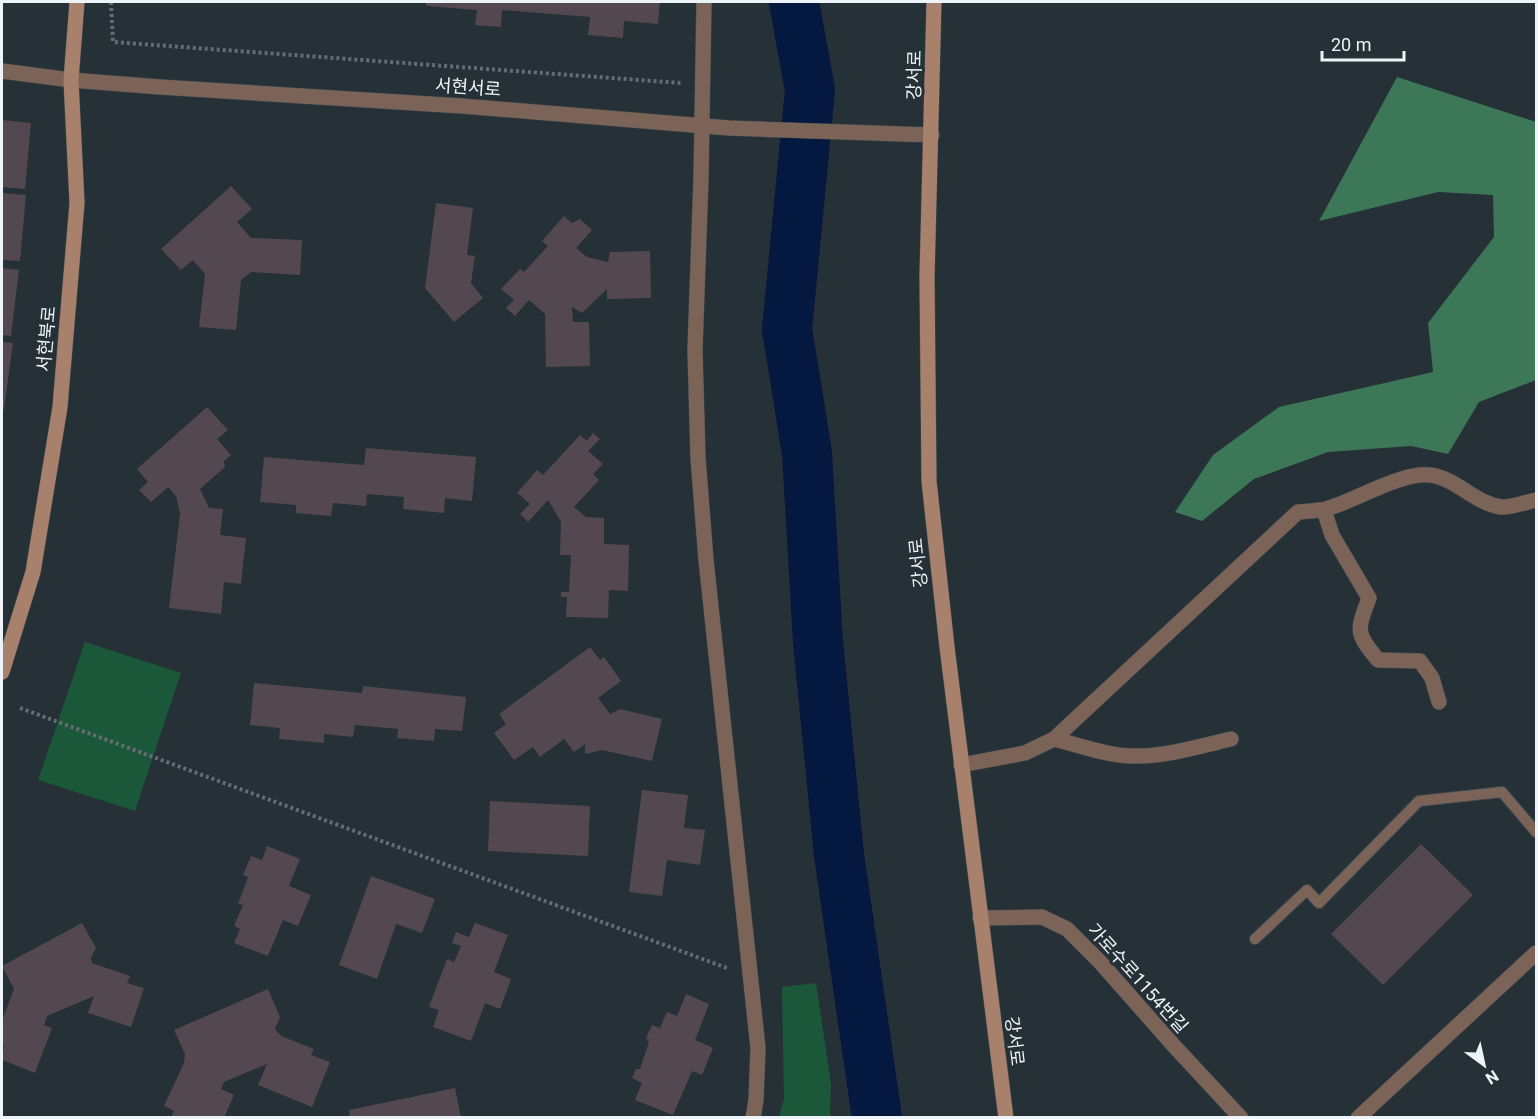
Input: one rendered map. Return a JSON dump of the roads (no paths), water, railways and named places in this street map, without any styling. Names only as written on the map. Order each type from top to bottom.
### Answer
[{"type":"street","name":"서현북로","points":[[2,672],[33,572],[60,407],[76,203],[71,80],[77,2]]},
{"type":"street","points":[[704,2],[695,350],[698,458],[705,560],[758,1048],[753,1118]]},
{"type":"street","name":"강서로","points":[[934,2],[927,278],[929,480],[961,765],[1006,1118]]},
{"type":"street","name":"서현서로","points":[[2,70],[71,80],[462,106],[729,128],[932,135]]},
{"type":"street","points":[[961,765],[1025,753],[1054,739],[1298,512],[1324,510],[1387,485],[1412,477],[1430,475],[1452,483],[1480,501],[1502,507],[1536,500]]},
{"type":"street","points":[[1324,510],[1332,535],[1370,598],[1359,625],[1361,639],[1378,660],[1420,661],[1432,678],[1439,702]]},
{"type":"street","points":[[1054,739],[1132,756],[1174,752],[1230,739]]},
{"type":"street","name":"가로수로1154번길","points":[[980,918],[1042,917],[1067,929],[1101,962],[1241,1118]]},
{"type":"street","points":[[1358,1118],[1536,953]]},
{"type":"lane","points":[[1255,939],[1307,890],[1319,903],[1419,801],[1502,792],[1536,832]]},
{"type":"waterway","points":[[794,2],[810,90],[787,329],[807,453],[818,642],[839,855],[877,1118]]}]
